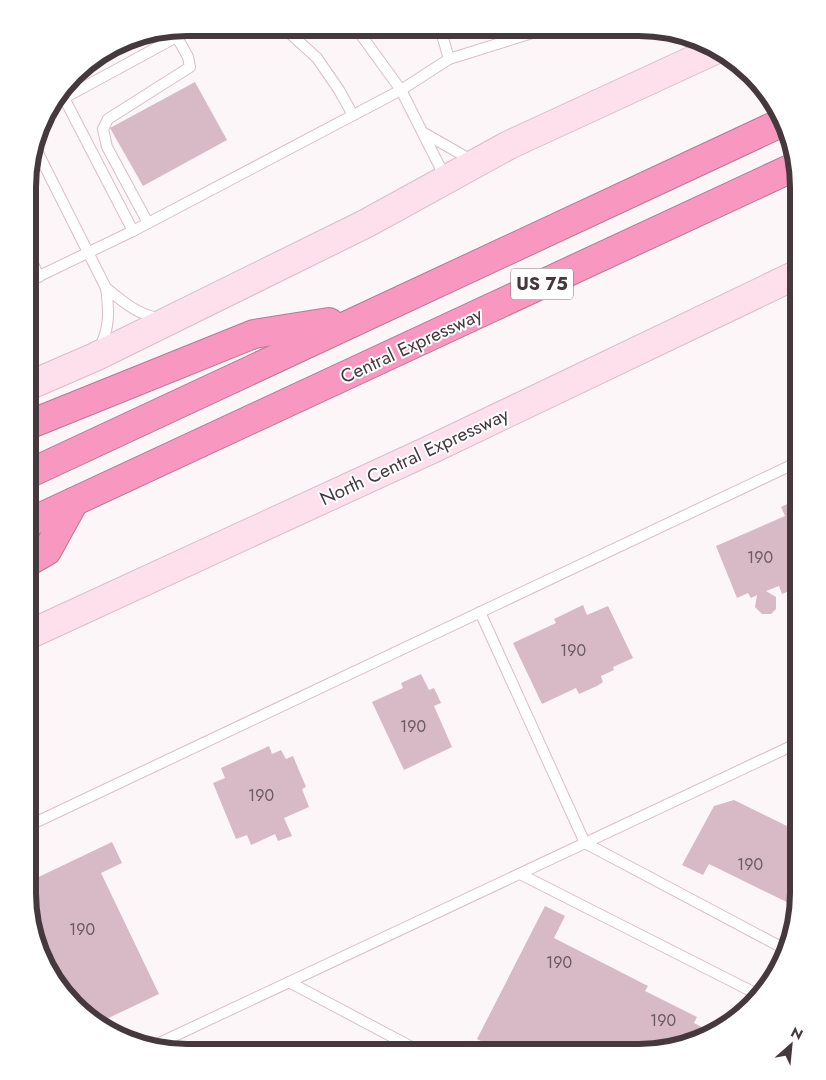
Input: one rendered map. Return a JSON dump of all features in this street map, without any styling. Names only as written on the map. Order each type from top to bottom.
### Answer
[{"type":"highway","name":"US 75","points":[[36,470],[363,316],[776,125]]},
{"type":"highway","name":"Central Expressway","points":[[36,519],[788,170]]},
{"type":"highway","points":[[36,423],[254,334],[363,316]]},
{"type":"highway","points":[[36,557],[47,551],[74,502]]},
{"type":"main road","points":[[36,383],[95,357],[367,223],[508,145],[708,53]]},
{"type":"main road","name":"North Central Expressway","points":[[36,631],[432,449],[790,278]]},
{"type":"lane","points":[[442,36],[449,59]]},
{"type":"lane","points":[[36,278],[134,231],[401,90],[449,59],[522,36]]},
{"type":"lane","points":[[148,223],[107,146],[104,129],[108,119],[190,68],[188,57],[178,37]]},
{"type":"lane","points":[[294,37],[317,58],[339,90],[353,115]]},
{"type":"lane","points":[[362,37],[401,90],[446,179]]},
{"type":"lane","points":[[71,91],[167,38]]},
{"type":"lane","points":[[64,100],[134,231]]},
{"type":"lane","points":[[424,133],[475,163]]},
{"type":"lane","points":[[40,156],[106,288],[109,312],[106,334],[95,357]]},
{"type":"lane","points":[[106,288],[126,305],[148,316],[171,320]]},
{"type":"lane","points":[[36,822],[790,466]]},
{"type":"lane","points":[[480,612],[585,844],[780,946]]},
{"type":"lane","points":[[163,1041],[789,747]]},
{"type":"lane","points":[[520,874],[752,992]]},
{"type":"lane","points":[[289,982],[406,1044]]},
{"type":"path","points":[[466,1042],[470,1044]]},
{"type":"building","points":[[195,82],[227,140],[143,186],[110,128]]},
{"type":"building","points":[[790,503],[789,591],[782,594],[779,586],[766,591],[776,597],[776,609],[771,614],[762,614],[755,607],[757,595],[751,598],[748,593],[737,598],[716,546],[785,516],[781,507]]},
{"type":"building","points":[[583,605],[587,615],[608,606],[633,658],[613,667],[614,670],[601,676],[603,682],[597,686],[579,694],[576,688],[542,704],[513,643],[556,623],[554,619]]},
{"type":"building","points":[[421,674],[429,690],[434,688],[441,703],[434,706],[452,747],[404,770],[372,702],[403,688],[401,683]]},
{"type":"building","points":[[269,746],[272,754],[281,750],[286,759],[293,756],[306,787],[302,789],[309,807],[284,818],[292,836],[278,841],[275,834],[251,845],[247,835],[236,839],[213,783],[225,778],[221,768]]},
{"type":"building","points":[[734,800],[789,827],[789,903],[709,864],[703,875],[682,865],[714,806]]},
{"type":"building","points":[[112,842],[122,863],[101,873],[159,994],[105,1020],[80,1000],[56,968],[44,941],[39,922],[36,878]]},
{"type":"building","points":[[545,906],[565,916],[554,938],[648,986],[645,991],[697,1017],[694,1023],[705,1029],[668,1041],[639,1044],[487,1044],[477,1039]]}]
